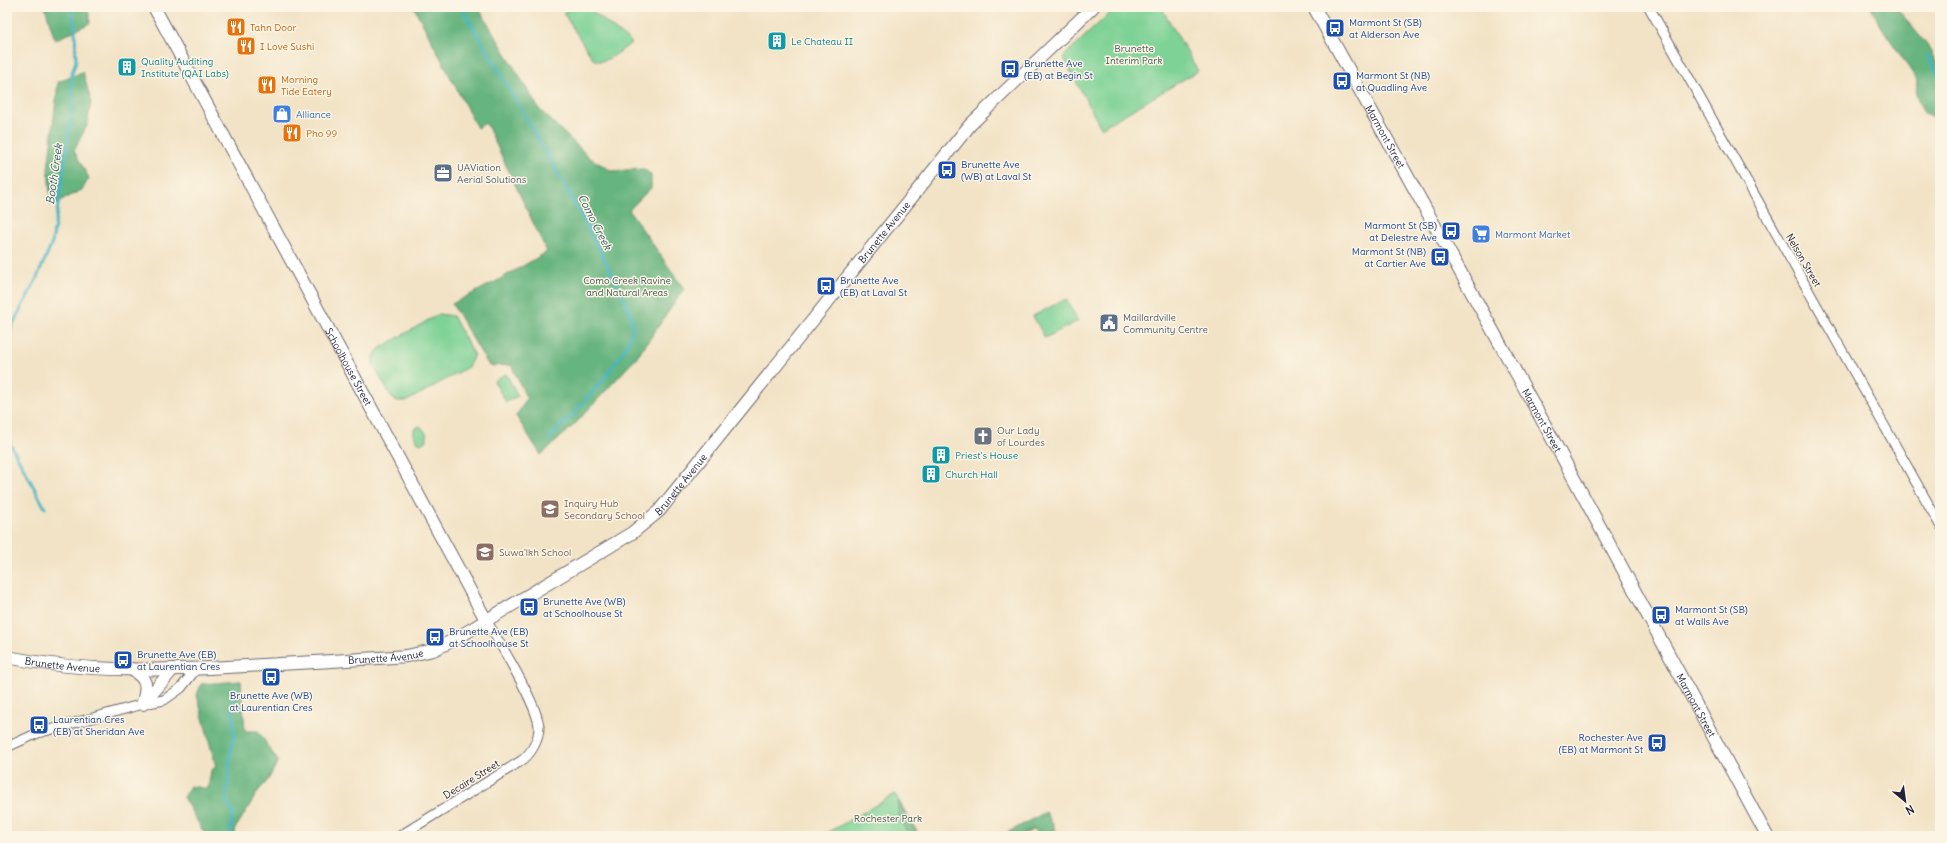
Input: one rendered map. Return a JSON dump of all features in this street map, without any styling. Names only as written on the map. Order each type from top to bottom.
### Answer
[{"type":"main road","name":"Schoolhouse Street","points":[[154,7],[486,620]]},
{"type":"main road","name":"Brunette Avenue","points":[[7,657],[34,663],[98,669],[196,669],[334,662],[416,655],[446,644],[632,533],[659,511],[970,125],[1093,7]]},
{"type":"main road","name":"Marmont Street","points":[[1314,7],[1551,436],[1767,836]]},
{"type":"main road","points":[[131,669],[146,683],[147,689],[143,704]]},
{"type":"main road","points":[[143,704],[173,669]]},
{"type":"street","name":"Nelson Street","points":[[1649,7],[1940,525]]},
{"type":"street","name":"Schoolhouse Street","points":[[486,620],[532,704],[537,716],[539,729]]},
{"type":"street","points":[[7,747],[38,733],[143,704],[164,700],[181,688],[196,669]]},
{"type":"street","name":"Decaire Street","points":[[400,836],[524,759],[535,743],[539,729]]},
{"type":"green space","points":[[45,7],[88,7],[90,23],[55,40]]},
{"type":"green space","name":"Como Creek Ravine and Natural Areas","points":[[414,7],[478,7],[539,109],[590,158],[612,171],[644,169],[651,175],[651,188],[629,210],[684,289],[638,356],[573,426],[541,455],[516,416],[527,399],[511,365],[489,366],[452,304],[495,282],[547,252],[486,123],[477,128]]},
{"type":"green space","points":[[571,7],[587,7],[632,43],[608,59],[597,61],[593,59],[564,14]]},
{"type":"green space","name":"Brunette Interim Park","points":[[1116,7],[1161,7],[1198,71],[1101,128],[1063,57]]},
{"type":"green space","points":[[1871,7],[1896,7],[1927,45],[1940,69],[1940,128],[1933,117],[1924,113],[1916,95],[1917,80],[1879,23]]},
{"type":"green space","points":[[83,72],[91,101],[87,125],[74,151],[89,178],[82,190],[51,205],[48,170],[58,82]]},
{"type":"green space","points":[[1066,299],[1078,321],[1045,338],[1033,316]]},
{"type":"green space","points":[[439,314],[453,316],[474,355],[468,367],[407,401],[397,401],[392,398],[373,365],[373,358],[380,348]]},
{"type":"green space","points":[[506,374],[518,396],[506,402],[494,381]]},
{"type":"green space","points":[[419,426],[425,432],[427,438],[427,440],[421,444],[414,436],[414,429]]},
{"type":"green space","points":[[241,681],[245,731],[258,731],[278,761],[268,780],[259,790],[235,829],[236,836],[206,836],[183,797],[190,786],[208,789],[211,770],[216,767],[197,695],[201,684]]},
{"type":"green space","name":"Rochester Park","points":[[895,794],[919,836],[822,836]]},
{"type":"green space","points":[[898,802],[920,836],[909,836],[898,814]]},
{"type":"green space","points":[[1046,812],[1059,836],[1038,836],[1034,829],[1021,836],[1001,836]]},
{"type":"waterway","name":"Booth Creek","points":[[7,335],[36,280],[52,243],[72,110],[72,73],[76,61],[75,28],[71,7]]},
{"type":"waterway","name":"Como Creek","points":[[461,7],[536,135],[590,232],[618,286],[632,320],[633,326],[630,339],[611,369],[585,401],[549,439]]},
{"type":"waterway","points":[[1927,55],[1940,77]]},
{"type":"waterway","points":[[7,438],[45,508]]},
{"type":"waterway","points":[[230,836],[233,812],[226,801],[231,749],[234,737],[232,698]]},
{"type":"place","name":"Tahn Door","points":[[236,27]]},
{"type":"place","name":"Marmont St (SB) at Alderson Ave","points":[[1335,28]]},
{"type":"place","name":"Le Chateau II","points":[[777,41]]},
{"type":"place","name":"I Love Sushi","points":[[246,46]]},
{"type":"place","name":"Quality Auditing Institute (QAI Labs)","points":[[127,67]]},
{"type":"place","name":"Brunette Ave (EB) at Begin St","points":[[1010,69]]},
{"type":"place","name":"Marmont St (NB) at Quadling Ave","points":[[1342,81]]},
{"type":"place","name":"Morning Tide Eatery","points":[[267,85]]},
{"type":"place","name":"Alliance","points":[[282,114]]},
{"type":"place","name":"Pho 99","points":[[292,133]]},
{"type":"place","name":"Brunette Ave (WB) at Laval St","points":[[947,170]]},
{"type":"place","name":"UAViation Aerial Solutions","points":[[443,173]]},
{"type":"place","name":"Marmont St (SB) at Delestre Ave","points":[[1451,231]]},
{"type":"place","name":"Marmont Market","points":[[1481,234]]},
{"type":"place","name":"Marmont St (NB) at Cartier Ave","points":[[1440,257]]},
{"type":"place","name":"Brunette Ave (EB) at Laval St","points":[[826,286]]},
{"type":"place","name":"Maillardville Community Centre","points":[[1109,323]]},
{"type":"place","name":"Our Lady of Lourdes","points":[[983,436]]},
{"type":"place","name":"Priest's House","points":[[941,455]]},
{"type":"place","name":"Church Hall","points":[[931,474]]},
{"type":"place","name":"Inquiry Hub Secondary School","points":[[550,509]]},
{"type":"place","name":"Suwa'lkh School","points":[[485,552]]},
{"type":"place","name":"Brunette Ave (WB) at Schoolhouse St","points":[[529,607]]},
{"type":"place","name":"Marmont St (SB) at Walls Ave","points":[[1661,615]]},
{"type":"place","name":"Brunette Ave (EB) at Schoolhouse St","points":[[435,637]]},
{"type":"place","name":"Brunette Ave (EB) at Laurentian Cres","points":[[123,660]]},
{"type":"place","name":"Brunette Ave (WB) at Laurentian Cres","points":[[271,677]]},
{"type":"place","name":"Laurentian Cres (EB) at Sheridan Ave","points":[[39,725]]},
{"type":"place","name":"Rochester Ave (EB) at Marmont St","points":[[1657,743]]}]
